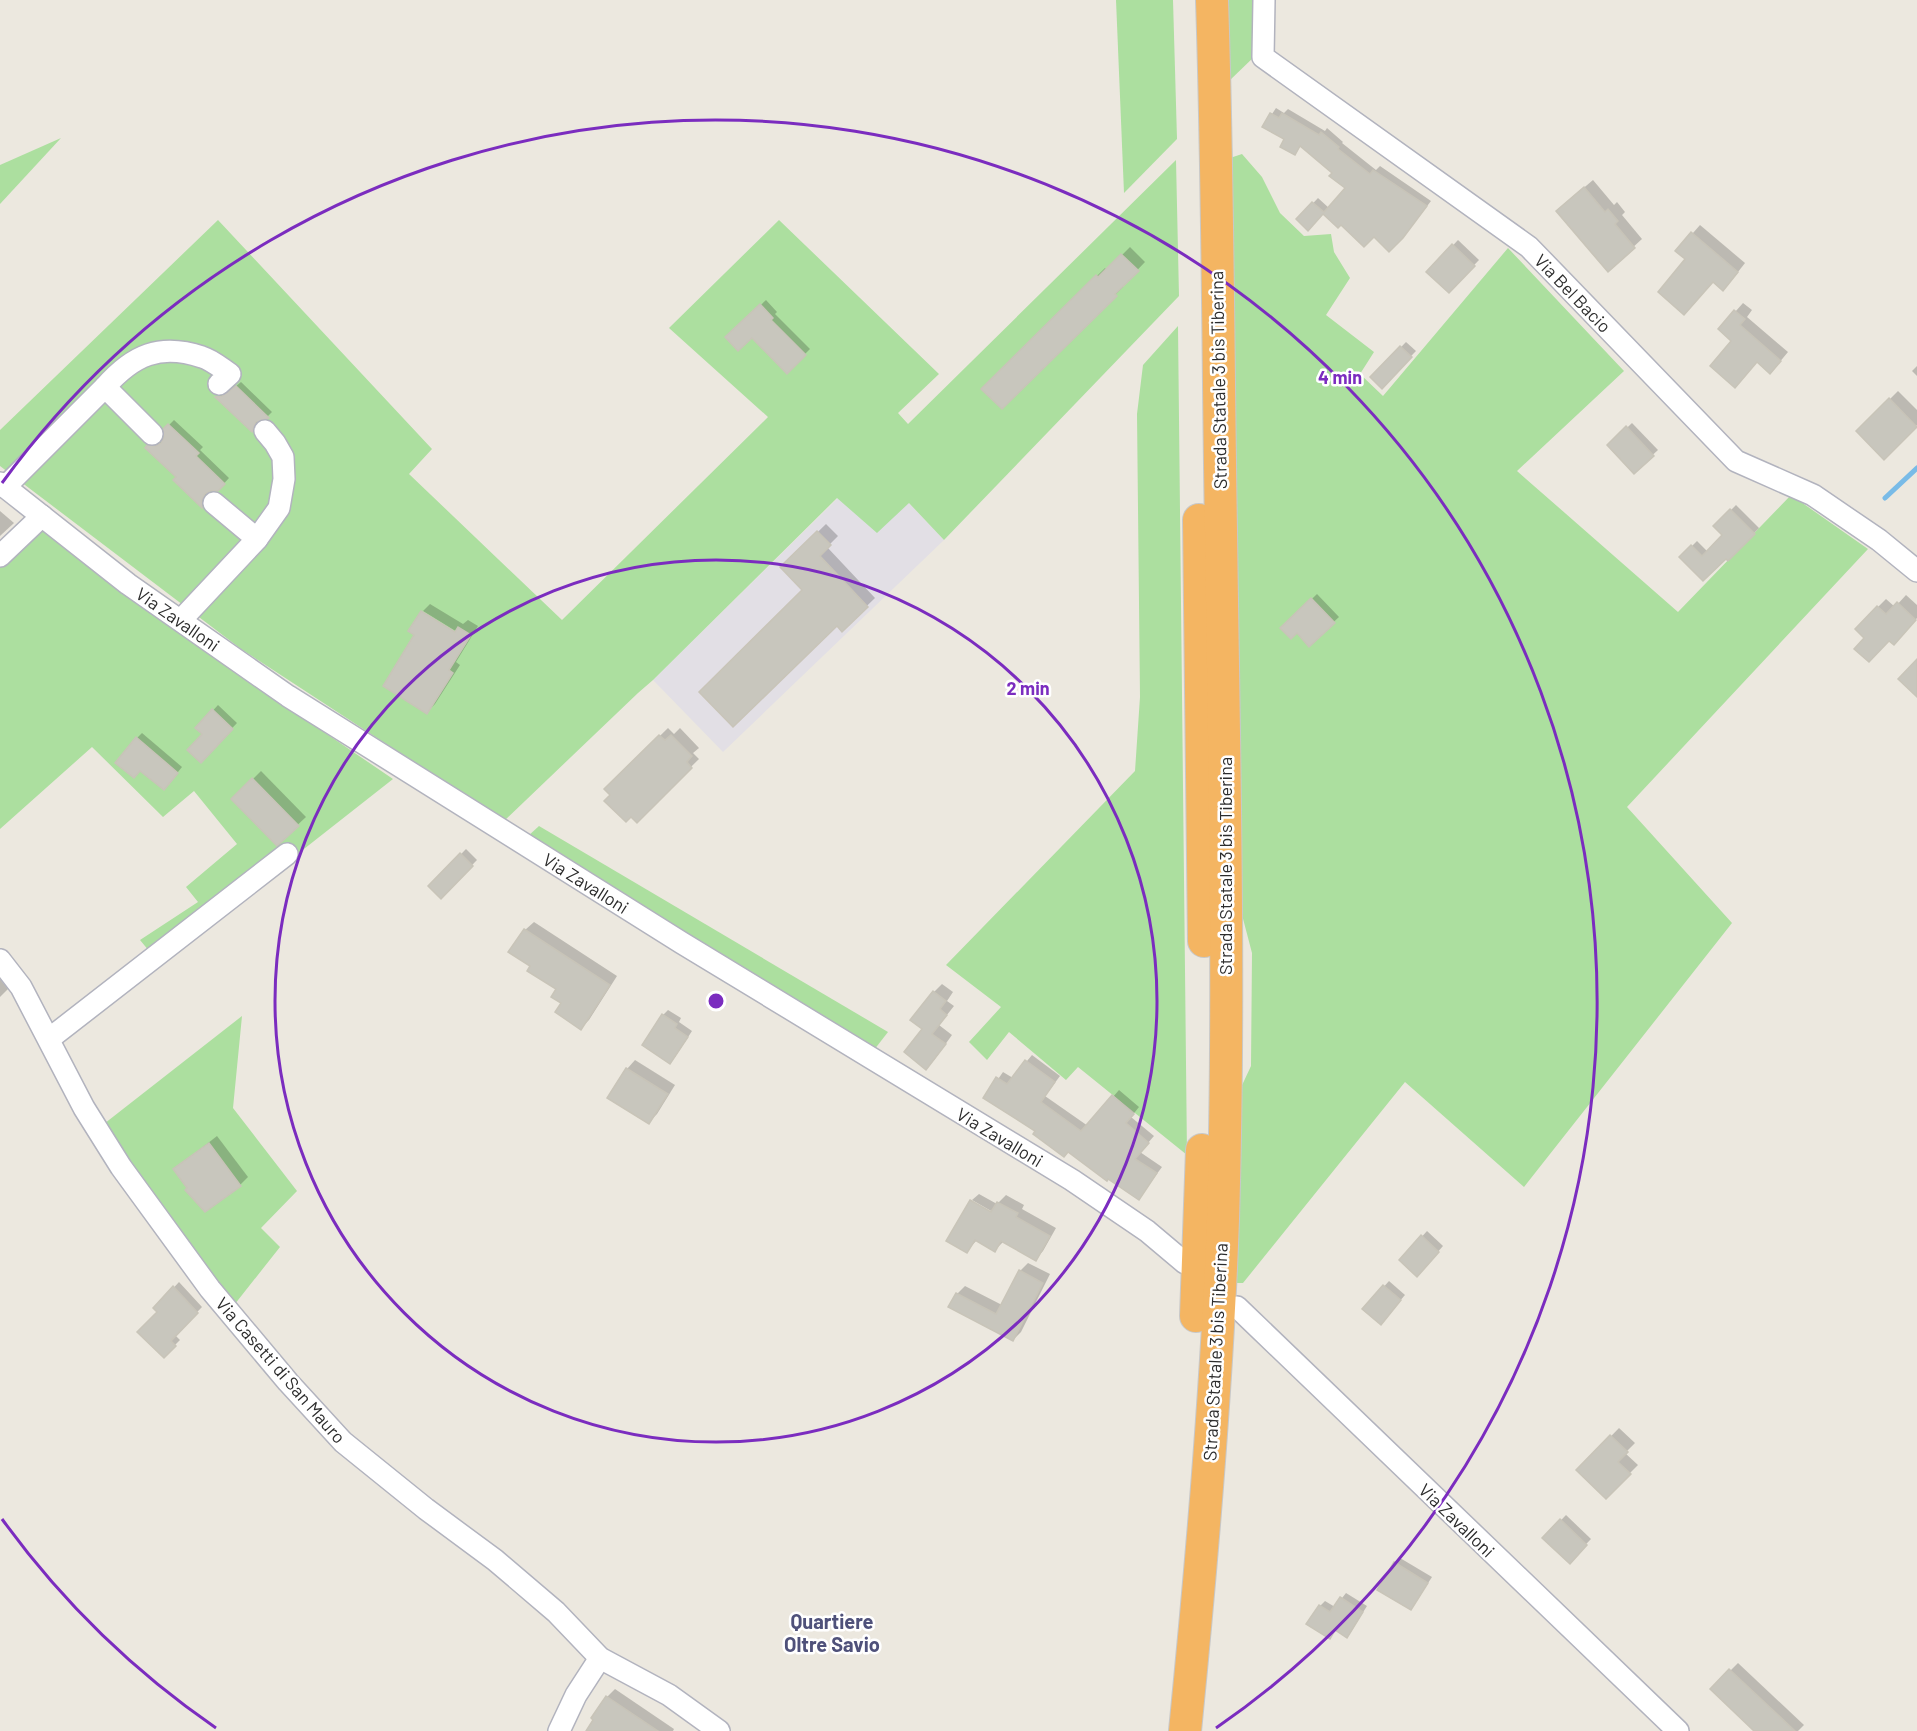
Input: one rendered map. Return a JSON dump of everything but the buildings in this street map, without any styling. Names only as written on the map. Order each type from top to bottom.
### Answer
[{"type":"highway","name":"Strada Statale 3 bis Tiberina","points":[[1164,1731],[1179,1574],[1194,1368],[1201,1215],[1205,1009],[1208,366],[1202,11]]},
{"type":"highway","name":"Strada Statale 3 bis Tiberina","points":[[1185,1731],[1209,1463],[1223,1219],[1226,1009],[1225,807],[1208,366]]},
{"type":"street","name":"Via Bel Bacio","points":[[1264,0],[1263,57],[1529,247],[1736,461],[1813,495],[1879,540],[1911,566]]},
{"type":"street","points":[[3,485],[116,374],[144,354],[172,351],[203,357],[230,374],[219,384]]},
{"type":"street","points":[[105,387],[152,434]]},
{"type":"street","points":[[181,620],[257,539],[279,508],[284,478],[283,457],[265,431]]},
{"type":"street","name":"Via Zavalloni","points":[[3,485],[128,584],[288,696],[682,943],[1072,1180],[1148,1231],[1185,1263]]},
{"type":"street","points":[[214,503],[257,539]]},
{"type":"street","points":[[0,555],[42,516]]},
{"type":"street","points":[[49,1040],[287,854]]},
{"type":"street","name":"Via Casetti di San Mauro","points":[[0,960],[21,987],[84,1108],[121,1167],[210,1289],[288,1382],[343,1442],[426,1509],[495,1560],[556,1612],[600,1658],[669,1695],[719,1731]]},
{"type":"street","name":"Via Zavalloni","points":[[1237,1307],[1678,1731]]},
{"type":"street","points":[[559,1731],[576,1695],[600,1658]]},
{"type":"shaded area","points":[[838,498],[908,502],[944,540],[723,752],[653,680]]},
{"type":"green space","points":[[1116,0],[1173,0],[1177,139],[1124,193]]},
{"type":"green space","points":[[1225,0],[1256,0],[1256,55],[1228,82]]},
{"type":"green space","points":[[61,138],[0,204],[0,165]]},
{"type":"green space","points":[[1242,154],[1262,177],[1280,213],[1304,236],[1331,234],[1334,252],[1350,278],[1326,315],[1374,352],[1360,374],[1383,396],[1508,248],[1624,371],[1517,471],[1678,612],[1791,495],[1868,549],[1627,807],[1732,923],[1524,1187],[1405,1082],[1243,1283],[1231,1283],[1237,1096],[1251,1066],[1252,953],[1236,892],[1227,159]]},
{"type":"green space","points":[[1176,160],[1179,296],[944,540],[909,503],[877,533],[837,498],[653,680],[504,821],[241,649],[0,466],[0,430],[218,220],[432,449],[409,474],[562,620],[768,417],[669,328],[779,220],[939,374],[898,413],[908,424]]},
{"type":"green space","points":[[1178,326],[1187,1155],[1078,1067],[1066,1080],[1009,1032],[987,1060],[969,1042],[1001,1007],[946,965],[1135,771],[1140,697],[1137,414],[1143,365]]},
{"type":"green space","points":[[40,525],[202,649],[393,779],[159,963],[140,940],[198,902],[186,887],[237,844],[194,791],[163,817],[92,747],[0,829],[0,565]]},
{"type":"green space","points":[[539,826],[888,1032],[874,1050],[527,837]]},
{"type":"green space","points":[[242,1016],[233,1108],[297,1191],[261,1228],[280,1247],[231,1309],[100,1127]]},
{"type":"waterway","points":[[1885,498],[1917,468]]},
{"type":"district","name":"Quartiere Oltre Savio","points":[[832,1632]]}]
